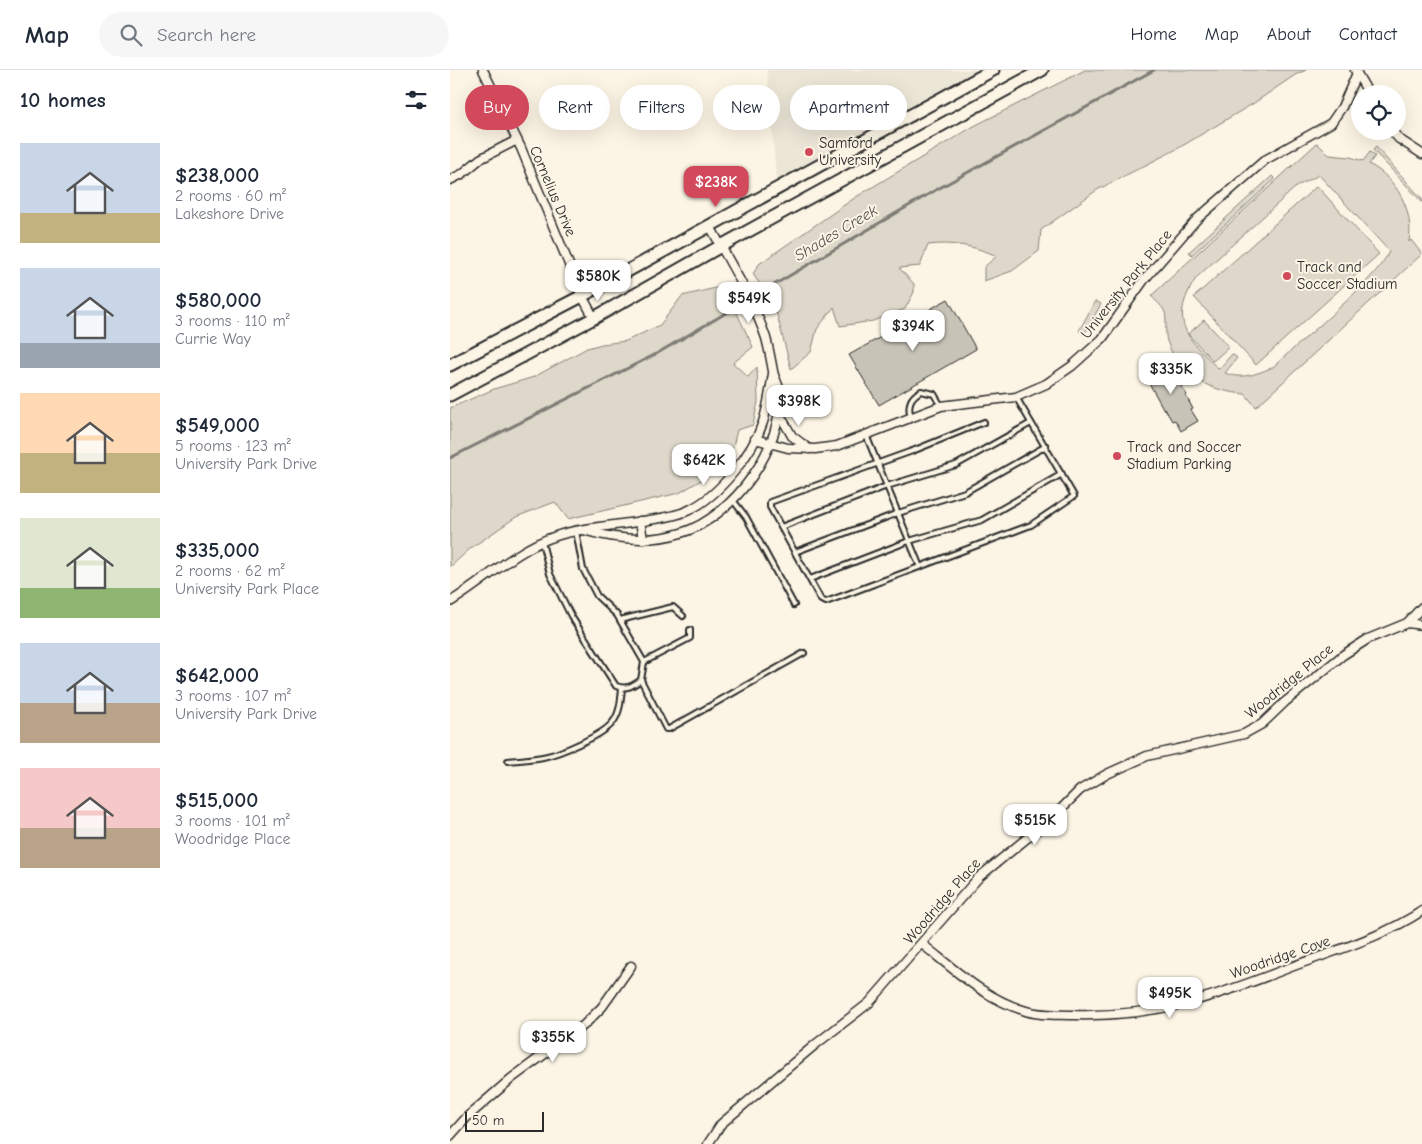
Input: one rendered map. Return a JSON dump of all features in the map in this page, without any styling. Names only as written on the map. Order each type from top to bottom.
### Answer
[{"type":"main road","points":[[450,365],[582,296],[993,70]]},
{"type":"main road","points":[[450,395],[594,318],[1042,70]]},
{"type":"street","name":"Cornelius Drive","points":[[483,70],[517,140],[582,296],[594,318]]},
{"type":"street","points":[[1356,71],[1364,85]]},
{"type":"street","name":"University Park Place","points":[[755,439],[770,445],[809,448],[837,446],[941,406],[1016,397],[1046,384],[1072,366],[1102,339],[1144,280],[1196,219],[1265,160],[1330,123],[1342,107],[1356,71]]},
{"type":"street","points":[[450,180],[462,174],[480,159],[517,140]]},
{"type":"street","points":[[1401,140],[1422,154]]},
{"type":"street","points":[[710,226],[757,315],[766,338],[773,374],[779,388],[780,413],[786,428],[809,448]]},
{"type":"street","points":[[450,602],[526,550],[542,542],[592,527],[640,521],[689,510],[720,487],[755,439],[763,423],[773,374]]},
{"type":"street","points":[[580,531],[623,538],[644,539],[682,533],[713,516],[732,499],[758,467],[770,445],[780,413]]},
{"type":"street","points":[[720,487],[732,499]]},
{"type":"street","points":[[640,521],[644,539]]},
{"type":"street","name":"Woodridge Place","points":[[708,1144],[721,1124],[816,1044],[872,1001],[979,877],[1052,818],[1070,799],[1095,780],[1147,756],[1244,734],[1262,724],[1285,702],[1343,654],[1368,639],[1407,623],[1422,607]]},
{"type":"street","name":"Woodridge Place","points":[[1407,623],[1422,625]]},
{"type":"street","name":"Woodridge Cove","points":[[922,944],[976,987],[998,1001],[1024,1011],[1054,1014],[1114,1015],[1161,1010],[1205,999],[1360,944],[1404,923],[1422,911]]},
{"type":"street","points":[[450,1136],[467,1116],[512,1078],[584,1025],[602,1007],[631,966]]},
{"type":"lane","points":[[911,417],[909,410],[910,401],[913,396],[921,391],[934,394],[941,406]]},
{"type":"lane","points":[[984,422],[915,450],[877,462],[770,502],[770,508],[821,600],[826,602],[1031,525],[1074,496],[1016,397]]},
{"type":"lane","points":[[781,527],[887,486],[956,464],[1031,423]]},
{"type":"lane","points":[[866,435],[920,567]]},
{"type":"lane","points":[[794,552],[898,513],[965,492],[1046,446]]},
{"type":"lane","points":[[810,579],[910,541],[982,520],[1062,474]]},
{"type":"lane","points":[[732,499],[746,517],[794,605]]},
{"type":"lane","points":[[580,531],[583,569],[597,596],[620,620],[644,662],[641,680],[666,729],[669,730],[804,653]]},
{"type":"lane","points":[[542,542],[550,574],[571,616],[616,686],[622,688],[630,687],[641,680]]},
{"type":"lane","points":[[620,620],[674,607],[683,616]]},
{"type":"lane","points":[[644,662],[690,638],[690,630]]},
{"type":"lane","points":[[508,761],[545,757],[580,743],[606,729],[613,723],[620,708],[622,688]]},
{"type":"shaded area","points":[[767,70],[993,70],[907,117],[907,85],[790,85],[790,130],[884,130],[777,189],[772,130],[780,130],[780,85],[768,85]]},
{"type":"shaded area","points":[[1085,70],[1306,70],[1177,149],[1097,190],[1041,230],[1039,251],[1012,271],[984,281],[984,267],[997,256],[963,246],[946,244],[928,245],[920,266],[899,268],[914,284],[914,292],[905,309],[873,321],[840,326],[834,307],[817,329],[811,352],[791,369],[775,307],[753,274],[759,264],[856,197],[974,126]]},
{"type":"shaded area","points":[[1317,143],[1329,155],[1350,157],[1363,161],[1370,152],[1375,156],[1369,164],[1388,178],[1401,197],[1409,218],[1409,242],[1411,240],[1422,254],[1256,407],[1245,394],[1220,390],[1197,380],[1179,364],[1167,341],[1164,310],[1151,296]],"holes":[[[1319,175],[1389,251],[1371,277],[1355,293],[1273,367],[1261,372],[1243,376],[1225,373],[1237,358],[1232,354],[1219,369],[1198,348],[1185,328],[1183,317],[1184,305],[1188,292],[1197,277],[1297,186]]]},
{"type":"shaded area","points":[[1376,147],[1422,199],[1422,202],[1373,150]]},
{"type":"shaded area","points":[[1272,176],[1275,179],[1192,255],[1189,252]]},
{"type":"shaded area","name":"Track and Soccer Stadium","points":[[1317,186],[1379,254],[1256,365],[1194,297]]},
{"type":"shaded area","points":[[724,286],[753,347],[733,363],[748,377],[757,367],[758,402],[753,425],[737,430],[731,455],[703,479],[679,493],[568,519],[555,502],[516,517],[471,548],[450,567],[450,408],[494,389],[534,377],[587,348],[626,341],[660,325],[682,296]]},
{"type":"shaded area","points":[[1095,301],[1101,304],[1084,335],[1079,331]]},
{"type":"shaded area","points":[[1204,320],[1229,347],[1213,361],[1188,334]]},
{"type":"building","points":[[948,299],[976,349],[879,405],[849,355]]},
{"type":"building","points":[[1164,360],[1187,395],[1193,409],[1191,410],[1198,421],[1181,431],[1175,420],[1172,421],[1164,410],[1143,372]]},
{"type":"waterway","name":"Shades Creek","points":[[450,458],[656,354],[934,191],[1154,70]]},
{"type":"place","name":"Samford University","points":[[809,152]]},
{"type":"place","name":"Track and Soccer Stadium","points":[[1287,276]]},
{"type":"place","name":"Track and Soccer Stadium Parking","points":[[1117,456]]}]
